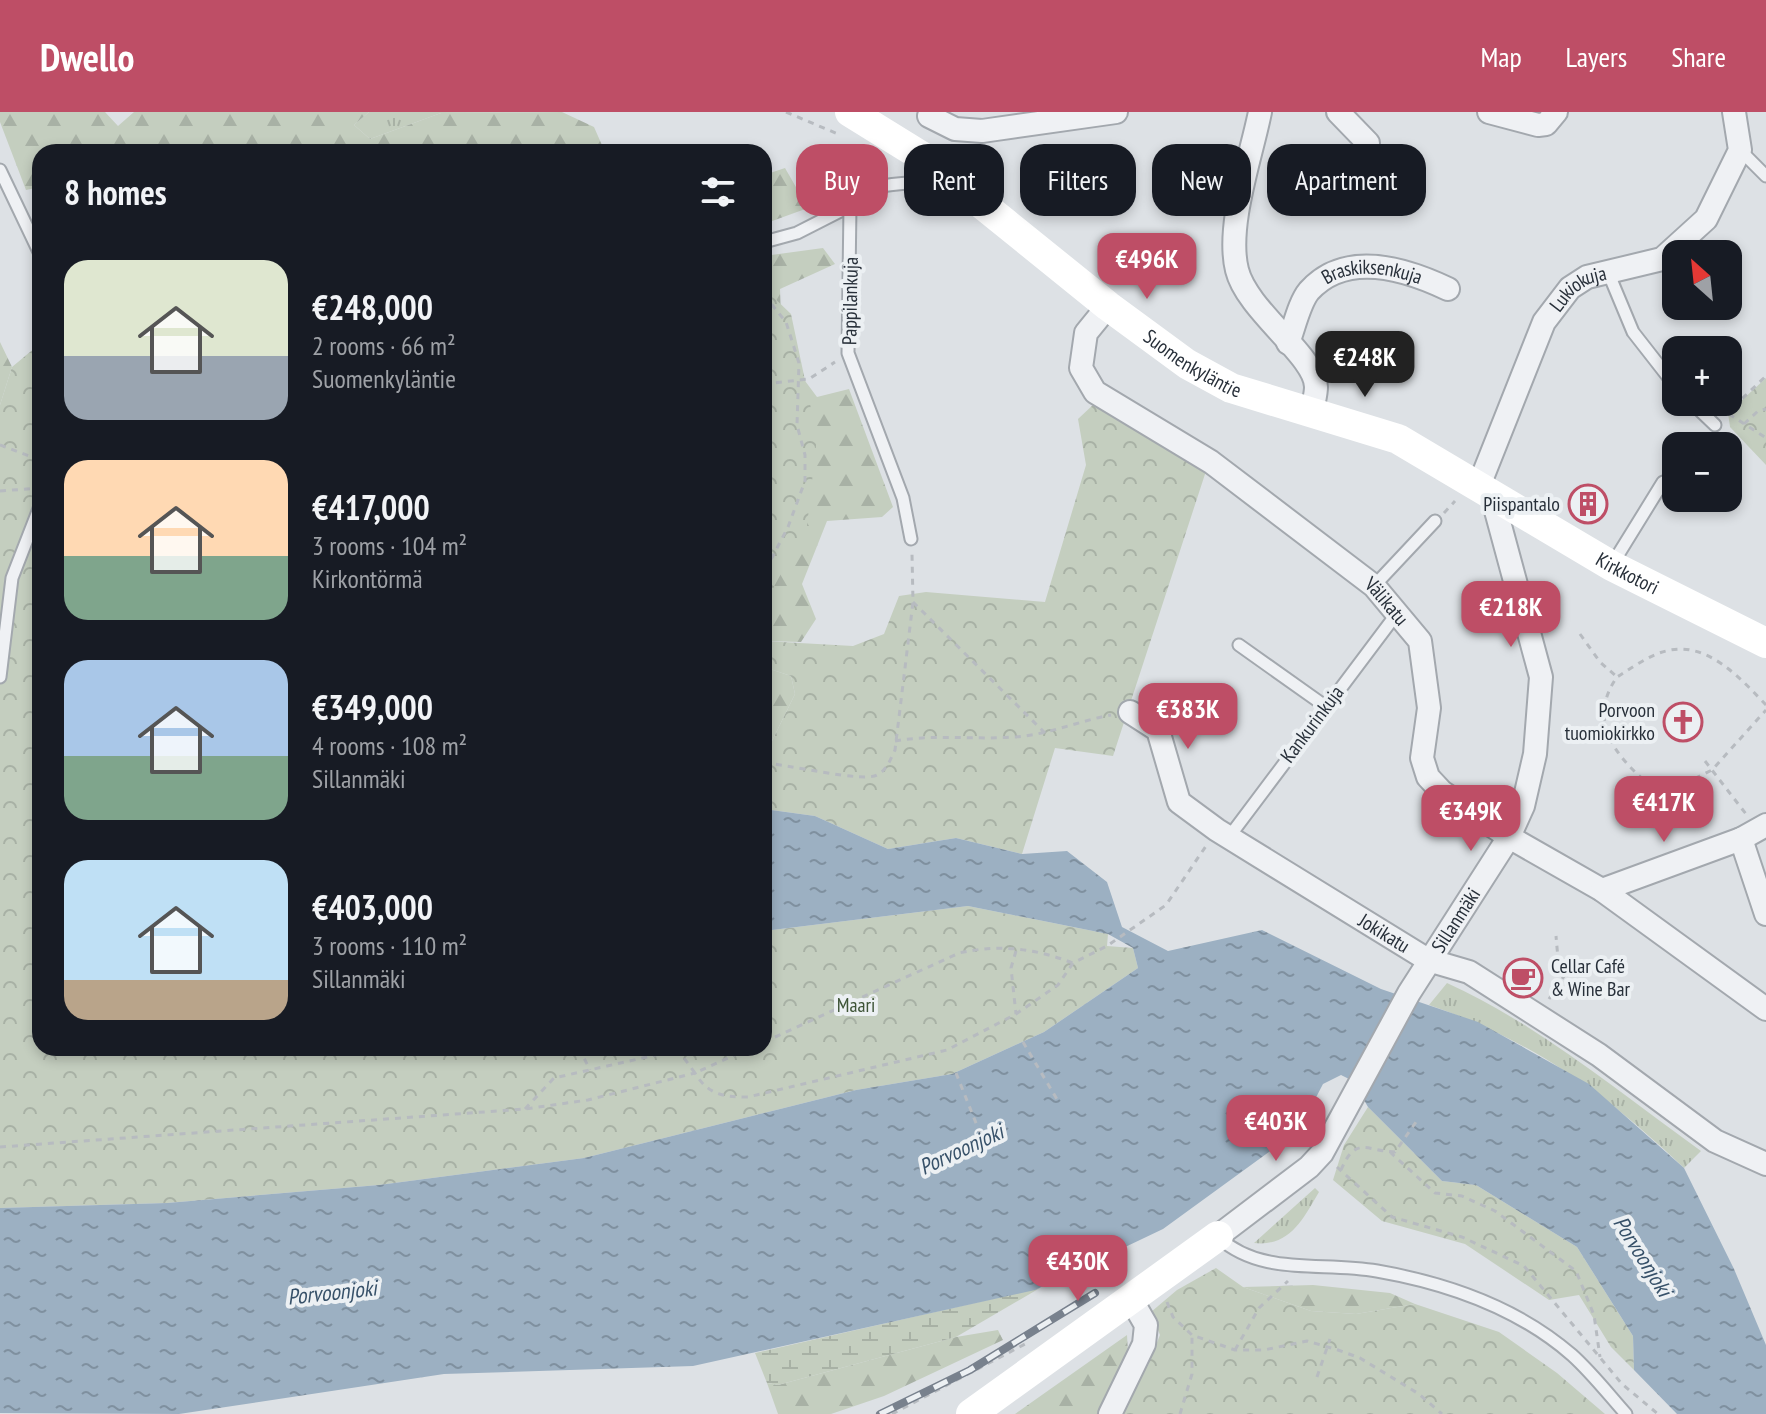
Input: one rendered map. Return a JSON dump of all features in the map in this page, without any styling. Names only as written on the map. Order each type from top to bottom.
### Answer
[{"type":"street","name":"Suomenkyläntie","points":[[850,112],[905,144]]},
{"type":"street","points":[[909,144],[930,114],[955,129],[982,131],[1116,112]]},
{"type":"street","points":[[1260,112],[1233,243],[1241,282],[1311,371],[1316,386],[1312,412]]},
{"type":"street","points":[[1338,112],[1368,143]]},
{"type":"street","points":[[1489,112],[1538,125],[1546,124],[1556,112]]},
{"type":"street","points":[[1734,112],[1740,150]]},
{"type":"street","name":"Lukiokuja","points":[[1477,493],[1544,322],[1570,288],[1587,277],[1641,266],[1676,250],[1706,219],[1740,150]]},
{"type":"street","name":"Suomenkyläntie","points":[[996,216],[1108,306],[1187,364],[1231,388],[1398,439],[1477,493]]},
{"type":"street","name":"Braskiksenkuja","points":[[1288,343],[1308,292],[1326,278],[1351,266],[1411,271],[1448,289]]},
{"type":"street","name":"Välikatu","points":[[1108,306],[1086,333],[1081,368],[1095,392],[1211,462],[1374,586],[1420,641],[1429,708],[1422,758],[1428,777],[1442,792],[1509,837],[1602,890],[1766,1009]]},
{"type":"street","name":"Kirkkotori","points":[[1477,493],[1612,566],[1766,643]]},
{"type":"street","name":"Sillanmäki","points":[[1218,1236],[1309,1167],[1322,1153],[1428,960],[1509,837],[1523,806],[1535,754],[1541,677],[1477,493]]},
{"type":"street","name":"Jokikatu","points":[[1130,712],[1158,730],[1179,802],[1223,834],[1428,960],[1469,972],[1537,1015],[1715,1141],[1766,1164]]},
{"type":"street","points":[[1602,890],[1754,832],[1766,914]]},
{"type":"street","points":[[971,1414],[1218,1236]]},
{"type":"street","points":[[1110,1414],[1144,1344],[1146,1325],[1131,1299]]},
{"type":"lane","points":[[1740,150],[1766,176]]},
{"type":"lane","points":[[0,170],[32,237]]},
{"type":"lane","points":[[772,240],[797,233],[830,216]]},
{"type":"lane","name":"Pappilankuja","points":[[850,216],[848,353],[903,498],[911,539]]},
{"type":"lane","points":[[1608,272],[1633,332],[1662,369]]},
{"type":"lane","points":[[1706,416],[1715,425]]},
{"type":"lane","points":[[1612,566],[1662,484]]},
{"type":"lane","points":[[1374,586],[1435,521]]},
{"type":"lane","points":[[0,677],[12,578],[32,527]]},
{"type":"lane","name":"Kankurinkuja","points":[[1223,834],[1398,612]]},
{"type":"lane","points":[[1239,645],[1325,706]]},
{"type":"lane","points":[[1218,1236],[1243,1256],[1301,1266],[1374,1270],[1435,1284],[1484,1302],[1535,1327],[1573,1356],[1626,1414]]},
{"type":"path","points":[[772,305],[786,322],[801,380],[797,425],[805,455],[805,481],[788,527],[772,558]]},
{"type":"path","points":[[772,383],[809,379],[848,353]]},
{"type":"path","points":[[1742,399],[1766,378]]},
{"type":"path","points":[[1744,424],[1758,411],[1766,409]]},
{"type":"path","points":[[1732,416],[1766,438]]},
{"type":"path","points":[[0,445],[32,457]]},
{"type":"path","points":[[0,491],[32,489]]},
{"type":"path","points":[[1435,521],[1477,493]]},
{"type":"path","points":[[772,764],[869,778],[887,766],[895,741],[913,602],[911,539]]},
{"type":"path","points":[[913,602],[1046,734]]},
{"type":"path","points":[[1580,634],[1600,662],[1617,677]]},
{"type":"path","points":[[1689,649],[1724,665],[1766,707],[1712,770],[1684,784],[1647,783],[1618,758],[1605,726],[1605,706],[1617,677],[1666,651],[1689,649]]},
{"type":"path","points":[[895,741],[920,737],[961,740],[1046,734],[1077,721],[1130,712]]},
{"type":"path","points":[[1705,761],[1740,802],[1754,832]]},
{"type":"path","points":[[682,1056],[704,1089],[725,1097],[748,1097],[947,1050],[1016,1014],[1058,985],[1073,963],[1107,946],[1166,905],[1223,834]]},
{"type":"path","points":[[1537,1015],[1570,967],[1558,959],[1556,936]]},
{"type":"path","points":[[772,1038],[959,953],[991,946],[1049,954],[1073,963]]},
{"type":"path","points":[[1016,949],[1011,968],[1016,1014]]},
{"type":"path","points":[[1023,1042],[1058,1101]]},
{"type":"path","points":[[583,1056],[590,1070]]},
{"type":"path","points":[[525,1109],[554,1078],[648,1056]]},
{"type":"path","points":[[0,1147],[525,1109],[588,1100],[695,1073],[732,1056]]},
{"type":"path","points":[[956,1073],[982,1138]]},
{"type":"path","points":[[1341,1170],[1353,1150],[1363,1146],[1390,1152],[1397,1150],[1416,1122]]},
{"type":"path","points":[[1390,1152],[1435,1193],[1462,1196],[1495,1211],[1576,1271],[1594,1315],[1600,1358]]},
{"type":"path","points":[[1322,1153],[1392,1217],[1462,1237],[1524,1266],[1622,1384],[1658,1414]]},
{"type":"path","points":[[1235,1350],[1259,1308],[1301,1266]]},
{"type":"path","points":[[1164,1295],[1173,1317],[1192,1335],[1235,1350],[1264,1350],[1307,1341],[1360,1358],[1419,1394],[1442,1414]]},
{"type":"path","points":[[1180,1414],[1192,1374],[1192,1335]]},
{"type":"path","points":[[1317,1377],[1330,1339]]},
{"type":"path","points":[[892,1414],[1029,1342]]},
{"type":"green space","points":[[0,112],[105,112],[118,126],[134,112],[369,112],[354,125],[370,139],[441,113],[562,112],[594,127],[601,144],[32,144],[32,189],[26,190],[0,122]]},
{"type":"green space","points":[[369,112],[552,112],[441,113],[370,139],[354,125]]},
{"type":"green space","points":[[785,168],[796,187],[796,212],[772,221],[772,172]]},
{"type":"green space","points":[[823,248],[835,264],[780,289],[782,350],[817,397],[849,389],[893,507],[882,517],[827,521],[802,584],[816,619],[801,642],[772,641],[772,255]]},
{"type":"green space","points":[[772,296],[791,314],[817,437],[807,526],[772,590]]},
{"type":"green space","points":[[0,342],[12,367],[0,405]]},
{"type":"green space","name":"Maari","points":[[32,350],[32,1056],[772,1056],[772,930],[968,906],[1108,934],[1107,946],[1133,948],[1138,968],[1044,1032],[952,1074],[856,1090],[584,1158],[379,1185],[167,1203],[0,1208],[0,405],[12,367]]},
{"type":"green space","points":[[1766,378],[1766,465],[1742,440],[1742,432],[1735,432],[1730,427],[1728,416],[1742,416],[1742,400]]},
{"type":"green space","points":[[1095,403],[1207,468],[1113,756],[1055,748],[1022,854],[956,838],[888,849],[815,816],[772,810],[772,741],[795,694],[791,676],[772,670],[772,641],[853,646],[884,634],[899,596],[926,592],[1045,602],[1086,465],[1078,419]]},
{"type":"green space","points":[[772,670],[791,676],[795,694],[772,741]]},
{"type":"green space","points":[[1447,983],[1546,1039],[1701,1151],[1684,1168],[1626,1116],[1566,1072],[1501,1035],[1429,1005]]},
{"type":"green space","points":[[1368,1107],[1442,1181],[1476,1185],[1577,1247],[1633,1336],[1634,1370],[1611,1347],[1579,1295],[1549,1300],[1465,1244],[1382,1221],[1333,1180],[1344,1145]]},
{"type":"green space","points":[[1315,1188],[1319,1192],[1294,1229],[1277,1241],[1254,1243]]},
{"type":"green space","points":[[1216,1268],[1243,1287],[1311,1311],[1356,1314],[1415,1304],[1499,1332],[1557,1373],[1605,1414],[1120,1414],[1148,1365],[1160,1335],[1151,1312],[1177,1290]]},
{"type":"green space","points":[[1313,1285],[1390,1293],[1415,1304],[1356,1314],[1311,1311],[1243,1287]]},
{"type":"green space","points":[[1040,1288],[956,1337],[778,1385],[767,1383],[755,1353]]},
{"type":"green space","points":[[998,1330],[1003,1340],[884,1396],[831,1414],[778,1414],[767,1383],[778,1385],[956,1337]]},
{"type":"green space","points":[[1127,1335],[1128,1352],[1100,1414],[1015,1414]]},
{"type":"water","name":"Porvoonjoki","points":[[772,810],[815,816],[888,849],[956,838],[1022,854],[1067,851],[1107,882],[1122,927],[1168,951],[1262,930],[1381,989],[1478,1022],[1589,1084],[1684,1168],[1734,1269],[1766,1345],[1766,1414],[1677,1414],[1634,1370],[1633,1336],[1577,1247],[1476,1185],[1442,1181],[1368,1107],[1353,1081],[1341,1075],[1323,1084],[1310,1109],[1284,1141],[1163,1229],[1035,1290],[693,1366],[444,1374],[179,1414],[0,1413],[0,1208],[167,1203],[379,1185],[584,1158],[856,1090],[952,1074],[1044,1032],[1138,968],[1133,948],[1108,934],[968,906],[772,930]]},
{"type":"railway","points":[[880,1414],[970,1370],[1095,1293]]},
{"type":"place","name":"Piispantalo","points":[[1588,504]]},
{"type":"place","name":"Porvoon tuomiokirkko","points":[[1683,722]]},
{"type":"place","name":"Cellar Café & Wine Bar","points":[[1523,978]]}]
